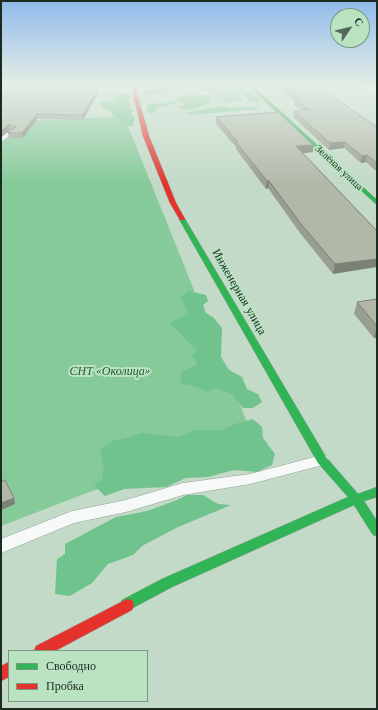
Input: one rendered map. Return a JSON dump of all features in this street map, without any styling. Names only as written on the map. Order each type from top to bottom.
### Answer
[{"type":"street","name":"Инженерная улица","points":[[143,117],[146,136],[173,203],[322,460],[356,499],[377,531]]},
{"type":"street","name":"Зелёная улица","points":[[284,117],[377,203]]},
{"type":"street","points":[[43,650],[167,583],[356,499],[377,492]]},
{"type":"lane","points":[[1,140],[12,132]]},
{"type":"lane","points":[[1,546],[72,517],[126,506],[182,489],[250,479],[322,460]]},
{"type":"green space","points":[[117,117],[134,117],[135,118],[133,126],[128,126],[119,122],[119,118]]},
{"type":"green space","name":"СНТ «Околица»","points":[[124,117],[255,442],[92,491],[1,526],[1,120],[59,120]]},
{"type":"green space","points":[[188,291],[206,295],[208,301],[203,305],[206,313],[214,318],[222,328],[221,357],[229,370],[242,377],[247,389],[258,394],[262,402],[253,408],[243,408],[232,394],[216,388],[206,392],[198,387],[182,384],[180,378],[183,371],[197,365],[192,355],[197,351],[170,323],[188,314],[181,297]]},
{"type":"green space","points":[[253,419],[262,427],[263,438],[275,454],[272,465],[257,472],[234,470],[208,477],[186,478],[166,487],[124,489],[105,496],[94,485],[102,480],[104,468],[100,450],[113,441],[141,433],[179,437],[196,430],[220,431],[235,424]]},
{"type":"green space","points":[[187,495],[203,495],[218,504],[231,505],[176,528],[142,546],[133,555],[108,564],[92,583],[70,596],[55,594],[57,559],[65,554],[65,544],[116,517],[147,511]]},
{"type":"building","points":[[1,117],[35,117],[22,133],[8,133],[16,127],[9,124],[1,131]]},
{"type":"building","points":[[216,117],[283,117],[313,145],[296,146],[377,231],[377,259],[335,264],[236,142],[238,142]]},
{"type":"building","points":[[301,117],[363,117],[377,127],[377,163],[367,155],[362,156],[345,142],[330,143]]},
{"type":"building","points":[[377,299],[377,326],[357,302]]},
{"type":"building","points":[[5,480],[14,498],[1,503],[1,482]]},
{"type":"traffic: fast","points":[[284,117],[377,203]]},
{"type":"traffic: fast","points":[[182,219],[322,460],[356,499],[377,531]]},
{"type":"traffic: fast","points":[[127,605],[167,583],[356,499],[377,492]]},
{"type":"traffic: jam","points":[[141,117],[146,136],[173,203],[182,219]]},
{"type":"traffic: jam","points":[[43,650],[127,605]]},
{"type":"traffic: jam","points":[[1,674],[8,670]]}]
